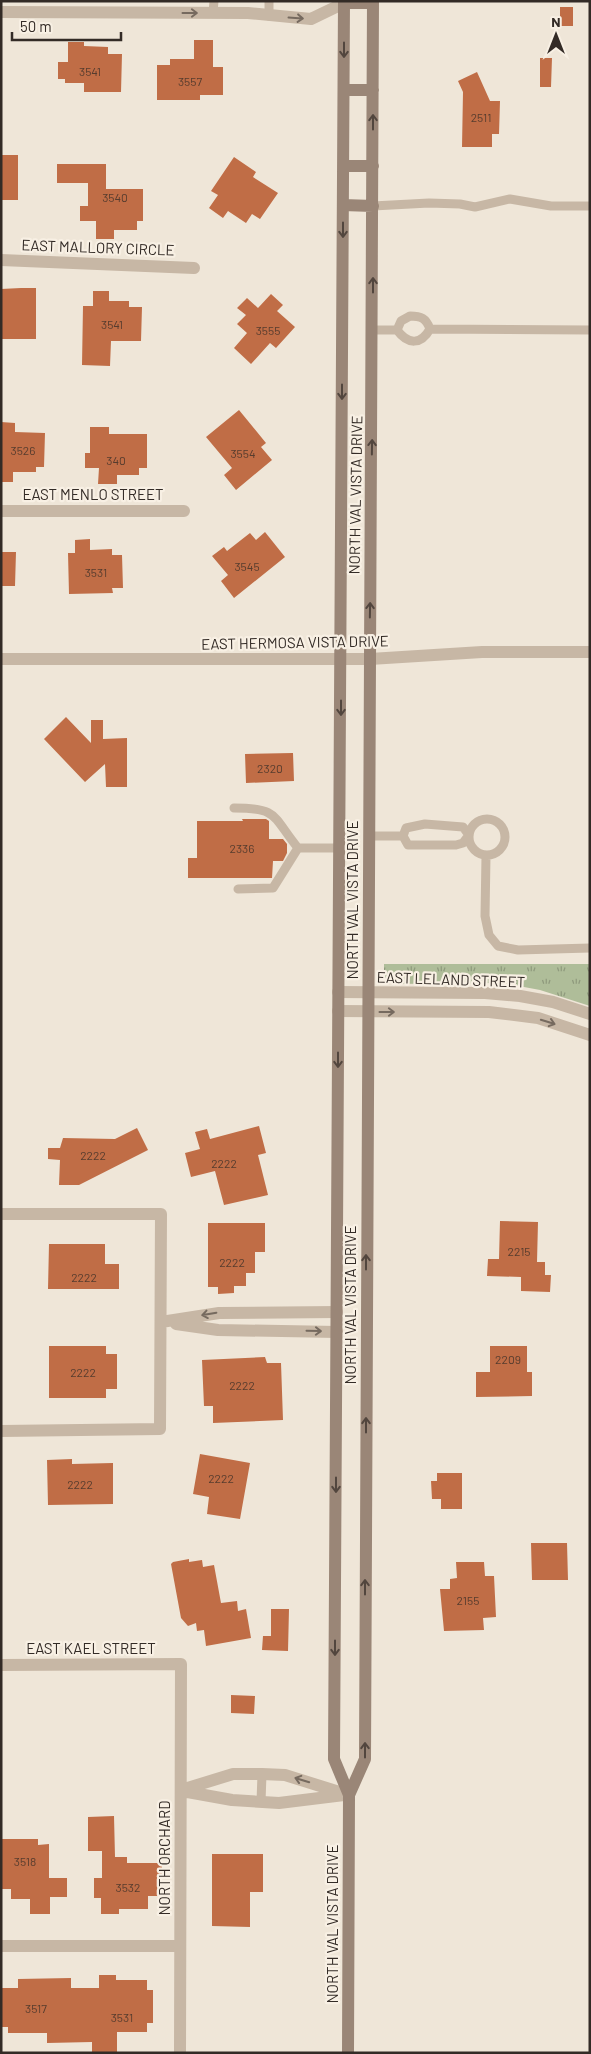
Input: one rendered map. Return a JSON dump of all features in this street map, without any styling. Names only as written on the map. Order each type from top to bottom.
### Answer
[{"type":"main road","points":[[343,2],[373,2]]},
{"type":"main road","name":"NORTH VAL VISTA DRIVE","points":[[343,2],[344,166],[334,1759],[348,1795],[348,2053]]},
{"type":"main road","name":"NORTH VAL VISTA DRIVE","points":[[348,1795],[365,1759],[373,2]]},
{"type":"main road","points":[[344,90],[374,90]]},
{"type":"main road","points":[[344,166],[373,166]]},
{"type":"main road","points":[[343,206],[373,206]]},
{"type":"street","points":[[3,9],[214,7],[269,16],[311,19],[343,2]]},
{"type":"street","name":"EAST MALLORY CIRCLE","points":[[1,260],[194,268]]},
{"type":"street","name":"EAST MENLO STREET","points":[[1,511],[184,511]]},
{"type":"street","name":"EAST HERMOSA VISTA DRIVE","points":[[1,659],[341,659],[482,652],[590,652]]},
{"type":"street","name":"EAST LELAND STREET","points":[[338,992],[485,993],[520,996],[553,1002],[590,1014]]},
{"type":"street","points":[[338,1012],[489,1012],[538,1018],[590,1035]]},
{"type":"street","points":[[1,1214],[161,1214],[160,1429],[1,1431]]},
{"type":"street","points":[[279,1312],[280,1331]]},
{"type":"street","points":[[161,1322],[219,1313],[337,1312]]},
{"type":"street","points":[[161,1322],[218,1330],[337,1332]]},
{"type":"street","name":"EAST KAEL STREET","points":[[1,1665],[181,1664]]},
{"type":"street","name":"NORTH ORCHARD","points":[[180,2053],[181,1664]]},
{"type":"street","points":[[181,1790],[233,1774],[262,1774],[285,1775],[348,1795]]},
{"type":"street","points":[[181,1790],[232,1800],[279,1803],[348,1795]]},
{"type":"street","points":[[1,1946],[180,1946]]},
{"type":"lane","points":[[269,16],[270,1]]},
{"type":"lane","points":[[373,206],[429,203],[460,204],[475,207],[510,199],[551,206],[590,206]]},
{"type":"lane","points":[[410,316],[420,316],[427,320],[430,329],[426,337],[411,341],[403,338],[397,330],[401,321],[410,316]]},
{"type":"lane","points":[[430,329],[590,330]]},
{"type":"lane","points":[[373,330],[397,330]]},
{"type":"lane","points":[[234,808],[259,808],[274,814],[282,835],[298,848],[339,848]]},
{"type":"lane","points":[[403,836],[406,828],[425,824],[463,827],[469,835],[470,844],[473,849],[486,856],[495,854],[504,846],[506,835],[501,824],[490,819],[483,819],[473,826],[469,835],[464,843],[456,845],[408,845],[403,836]]},
{"type":"lane","points":[[369,836],[403,836]]},
{"type":"lane","points":[[238,889],[273,888],[298,848]]},
{"type":"lane","points":[[486,856],[485,916],[489,935],[498,946],[518,950],[590,948]]},
{"type":"lane","points":[[279,860],[283,871]]},
{"type":"lane","points":[[260,1802],[262,1774]]},
{"type":"green space","points":[[384,964],[590,964],[590,1006],[540,990],[502,983],[394,984],[384,977]]},
{"type":"building","points":[[560,7],[573,7],[573,26],[560,26]]},
{"type":"building","points":[[194,40],[213,40],[213,67],[223,67],[223,95],[200,95],[200,100],[157,100],[157,65],[170,65],[170,59],[194,59]]},
{"type":"building","points":[[68,42],[84,42],[84,46],[108,47],[108,54],[122,54],[121,92],[84,92],[84,83],[65,83],[65,79],[58,79],[58,62],[68,62]]},
{"type":"building","points":[[540,58],[552,58],[551,87],[540,87]]},
{"type":"building","points":[[477,72],[490,101],[500,101],[499,134],[492,134],[492,147],[462,147],[463,92],[458,81]]},
{"type":"building","points":[[1,155],[18,155],[18,200],[1,200]]},
{"type":"building","points":[[234,157],[256,172],[253,177],[278,193],[260,219],[252,214],[246,223],[228,211],[223,218],[209,208],[218,195],[211,191]]},
{"type":"building","points":[[57,164],[106,164],[106,189],[143,189],[143,221],[137,221],[137,230],[114,230],[114,239],[96,239],[96,221],[80,221],[80,206],[88,206],[88,183],[57,183]]},
{"type":"building","points":[[36,288],[36,339],[1,339],[1,289]]},
{"type":"building","points":[[93,291],[109,291],[109,301],[129,301],[129,307],[142,307],[141,341],[111,341],[110,366],[82,365],[83,306],[93,306]]},
{"type":"building","points":[[271,294],[283,305],[277,311],[295,327],[276,348],[270,343],[251,364],[234,348],[247,333],[237,324],[246,315],[237,308],[247,298],[258,308]]},
{"type":"building","points":[[239,410],[266,443],[261,447],[272,460],[236,490],[224,475],[232,468],[206,437]]},
{"type":"building","points":[[1,422],[15,423],[15,432],[45,433],[44,467],[36,467],[36,472],[13,472],[13,482],[1,482]]},
{"type":"building","points":[[90,427],[109,427],[109,434],[147,434],[147,468],[139,468],[139,475],[117,475],[117,484],[98,484],[99,468],[85,468],[85,453],[90,453]]},
{"type":"building","points":[[265,532],[285,557],[234,598],[221,581],[228,575],[212,556],[224,547],[227,551],[250,533],[256,540]]},
{"type":"building","points":[[90,539],[90,550],[112,549],[112,555],[122,555],[123,588],[112,588],[113,593],[69,594],[68,553],[75,553],[75,540]]},
{"type":"building","points":[[1,552],[16,552],[15,586],[1,586]]},
{"type":"building","points":[[66,717],[91,743],[91,720],[103,720],[103,739],[127,738],[127,787],[106,787],[105,764],[85,782],[44,739]]},
{"type":"building","points":[[293,753],[294,781],[246,783],[245,754]]},
{"type":"building","points":[[242,819],[266,819],[269,821],[269,839],[283,839],[287,844],[287,853],[283,861],[273,861],[272,878],[188,878],[188,858],[197,858],[197,821],[243,821]]},
{"type":"building","points":[[259,1126],[266,1153],[258,1155],[268,1195],[224,1205],[215,1171],[191,1177],[185,1153],[200,1149],[195,1132],[207,1129],[210,1139]]},
{"type":"building","points":[[137,1128],[148,1150],[79,1185],[59,1185],[60,1160],[48,1159],[48,1148],[60,1148],[63,1138],[115,1139]]},
{"type":"building","points":[[500,1221],[538,1222],[537,1262],[545,1262],[545,1275],[551,1275],[550,1292],[521,1291],[521,1277],[487,1276],[488,1259],[499,1259]]},
{"type":"building","points":[[208,1223],[265,1223],[265,1252],[255,1252],[255,1273],[246,1273],[246,1286],[234,1286],[234,1293],[218,1294],[218,1287],[208,1287]]},
{"type":"building","points":[[49,1244],[105,1244],[105,1264],[119,1264],[119,1289],[48,1289]]},
{"type":"building","points":[[49,1346],[106,1346],[106,1354],[117,1354],[117,1389],[106,1389],[106,1398],[49,1398]]},
{"type":"building","points":[[490,1346],[527,1346],[527,1372],[532,1372],[532,1396],[476,1397],[476,1372],[490,1372]]},
{"type":"building","points":[[265,1357],[267,1363],[281,1363],[283,1420],[213,1423],[213,1406],[204,1406],[202,1360]]},
{"type":"building","points":[[200,1454],[250,1463],[240,1519],[207,1514],[209,1497],[193,1494]]},
{"type":"building","points":[[72,1459],[72,1464],[113,1463],[113,1504],[48,1505],[47,1460]]},
{"type":"building","points":[[437,1473],[462,1473],[462,1509],[441,1509],[441,1499],[432,1499],[431,1481],[437,1481]]},
{"type":"building","points":[[531,1543],[567,1543],[568,1580],[532,1580]]},
{"type":"building","points":[[189,1559],[189,1562],[202,1560],[203,1567],[214,1565],[221,1603],[237,1601],[238,1611],[246,1609],[251,1638],[206,1646],[204,1630],[197,1631],[196,1623],[188,1626],[181,1618],[171,1564]]},
{"type":"building","points":[[456,1562],[484,1562],[485,1576],[494,1576],[496,1617],[483,1618],[484,1630],[444,1631],[440,1589],[450,1589],[450,1579],[457,1578]]},
{"type":"building","points":[[271,1609],[289,1609],[288,1651],[262,1650],[263,1636],[271,1636]]},
{"type":"building","points":[[231,1695],[255,1696],[254,1714],[231,1713]]},
{"type":"building","points":[[114,1816],[115,1857],[127,1857],[127,1863],[162,1863],[162,1896],[148,1896],[148,1909],[119,1909],[119,1914],[101,1914],[101,1898],[94,1898],[94,1878],[102,1878],[102,1851],[88,1851],[88,1817]]},
{"type":"building","points":[[1,1839],[38,1839],[38,1845],[49,1844],[49,1878],[67,1878],[67,1897],[50,1897],[50,1914],[30,1914],[30,1899],[11,1899],[11,1889],[1,1889]]},
{"type":"building","points":[[212,1854],[263,1854],[263,1892],[250,1892],[250,1927],[212,1926]]},
{"type":"building","points":[[99,1975],[116,1975],[116,1980],[147,1980],[147,1990],[153,1990],[153,2023],[147,2023],[147,2032],[117,2032],[117,2053],[92,2053],[92,2042],[47,2043],[47,2033],[8,2033],[8,2027],[1,2027],[1,1988],[18,1988],[18,1979],[71,1978],[71,1988],[99,1988]]}]
